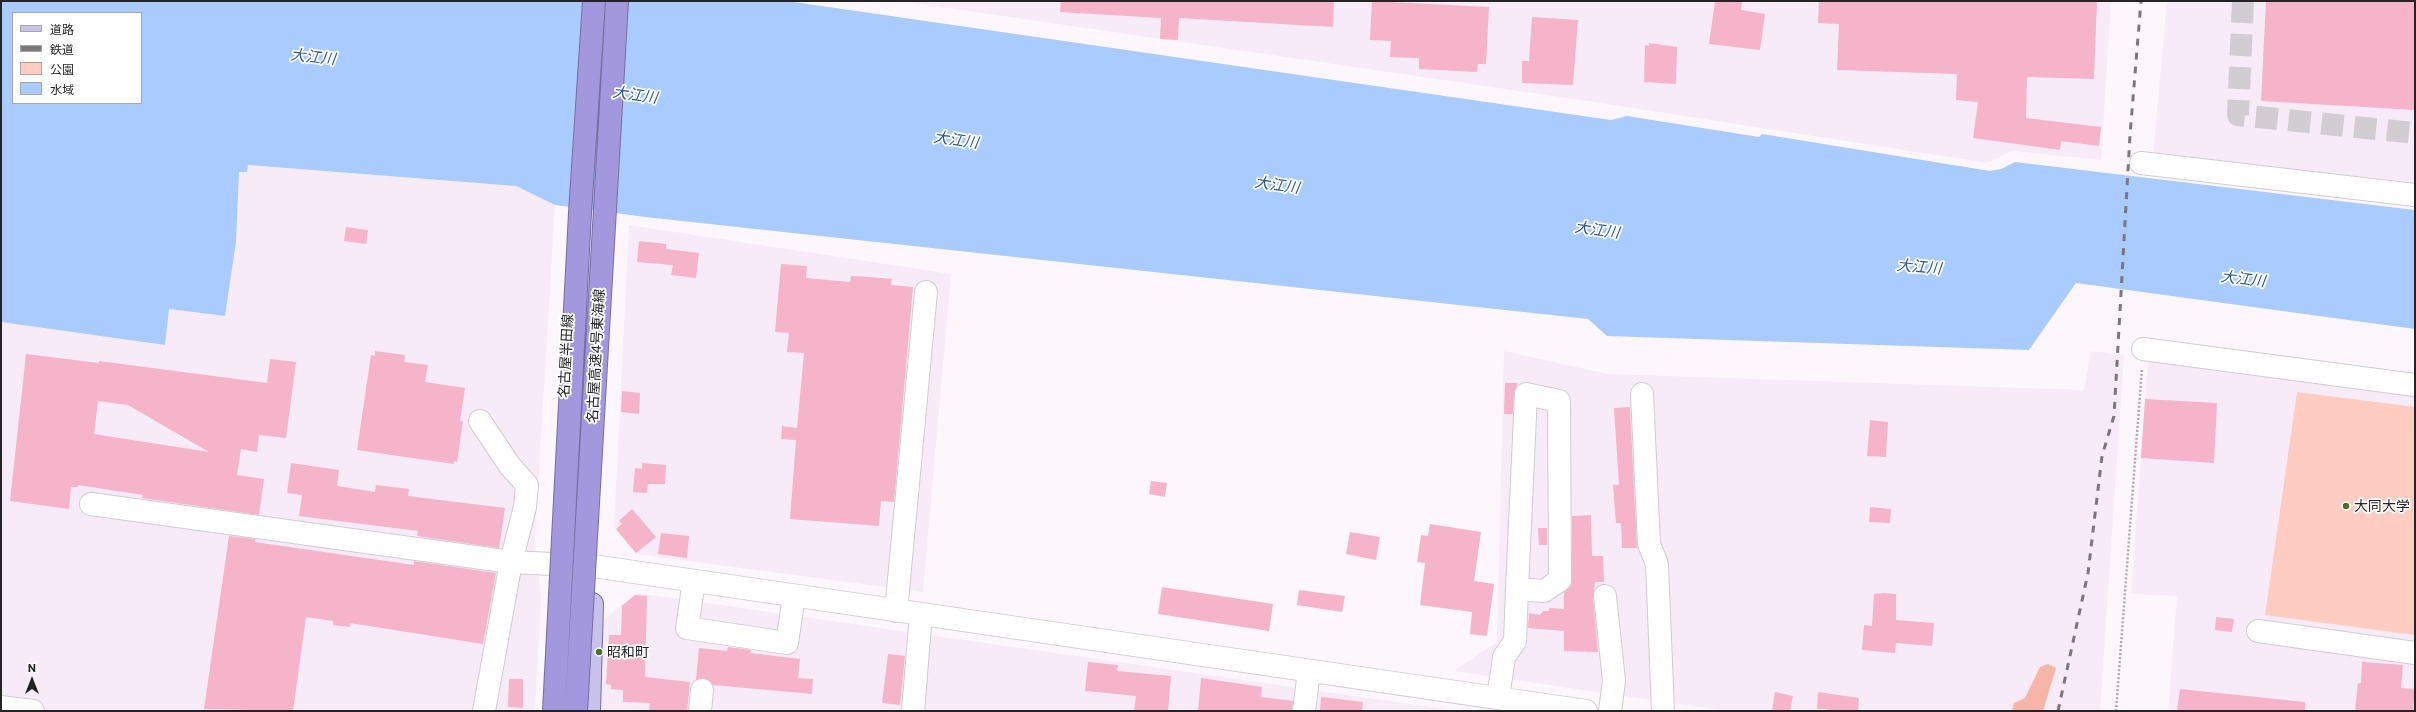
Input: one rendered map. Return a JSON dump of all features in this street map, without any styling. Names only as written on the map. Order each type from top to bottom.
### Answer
[{"type":"highway","name":"名古屋高速4号東海線","points":[[554,711],[580,213],[594,1]]},
{"type":"highway","name":"名古屋高速4号東海線","points":[[576,711],[617,1]]},
{"type":"main road","name":"名古屋半田線","points":[[545,711],[585,1]]},
{"type":"main road","points":[[589,711],[593,566],[624,1]]},
{"type":"street","points":[[2140,163],[2415,195]]},
{"type":"street","points":[[896,611],[926,292]]},
{"type":"street","points":[[2143,349],[2415,385]]},
{"type":"street","points":[[1498,698],[1504,657],[1514,641],[1526,394],[1559,401],[1560,580],[1544,591],[1517,589]]},
{"type":"street","points":[[1642,394],[1649,544],[1656,564],[1664,711]]},
{"type":"street","points":[[480,421],[510,466],[527,485],[525,507],[511,562],[484,711]]},
{"type":"street","points":[[91,504],[511,562],[593,566],[1586,711]]},
{"type":"street","points":[[694,581],[687,628],[787,642],[794,596]]},
{"type":"street","points":[[1604,596],[1614,681],[1610,711]]},
{"type":"street","points":[[913,711],[921,614]]},
{"type":"street","points":[[2258,631],[2415,653]]},
{"type":"street","points":[[1304,711],[1309,671]]},
{"type":"street","points":[[1,706],[33,711]]},
{"type":"path","points":[[2116,711],[2143,349]]},
{"type":"shaded area","points":[[900,1],[2111,1],[2101,160],[2012,151],[1987,163],[1588,101]]},
{"type":"shaded area","points":[[2167,1],[2415,1],[2415,182],[2153,155]]},
{"type":"shaded area","points":[[248,165],[516,186],[555,205],[535,538],[541,599],[535,711],[1,711],[1,322],[165,345],[168,309],[225,316],[236,242],[239,172]]},
{"type":"shaded area","points":[[629,225],[951,274],[923,592],[636,554],[614,527]]},
{"type":"shaded area","points":[[1504,351],[1608,374],[2084,390],[2091,351],[2124,355],[2100,711],[1727,711],[1454,671],[1497,642]]},
{"type":"shaded area","points":[[2148,358],[2415,393],[2415,711],[2168,711],[2177,596],[2131,594]]},
{"type":"shaded area","points":[[637,593],[1459,711],[596,711],[600,623]]},
{"type":"shaded area","points":[[2048,664],[2056,668],[2043,711],[2012,711],[2014,703],[2025,698],[2040,667]]},
{"type":"green space","name":"大同大学","points":[[2297,392],[2415,407],[2415,635],[2265,615]]},
{"type":"water","name":"大江川","points":[[1,1],[787,1],[1611,120],[1627,116],[1759,137],[1762,134],[1990,171],[2001,169],[2015,162],[2415,210],[2415,329],[2076,283],[2029,350],[1607,336],[1588,319],[645,217],[555,205],[516,186],[248,165],[247,172],[239,172],[236,242],[225,316],[169,309],[165,345],[1,322]]},
{"type":"building","points":[[1061,1],[1334,1],[1333,27],[1179,18],[1178,40],[1160,39],[1161,18],[1060,12]]},
{"type":"building","points":[[1372,1],[1489,7],[1486,64],[1478,64],[1477,72],[1419,69],[1419,58],[1390,57],[1391,41],[1370,40]]},
{"type":"building","points":[[1715,1],[1742,1],[1741,10],[1765,14],[1760,50],[1709,44]]},
{"type":"building","points":[[1819,1],[2097,1],[2094,79],[2027,77],[2026,118],[2101,127],[2099,146],[2061,141],[2060,150],[1973,138],[1978,102],[1956,100],[1957,74],[1837,70],[1839,24],[1818,23]]},
{"type":"building","points":[[2266,1],[2415,1],[2415,110],[2261,101]]},
{"type":"building","points":[[1532,17],[1578,20],[1573,85],[1522,83],[1522,61],[1529,61]]},
{"type":"building","points":[[1649,43],[1677,47],[1676,84],[1644,82],[1645,45],[1649,46]]},
{"type":"building","points":[[346,227],[368,230],[366,244],[344,241]]},
{"type":"building","points":[[639,241],[666,244],[666,249],[699,253],[696,278],[671,275],[673,265],[637,262]]},
{"type":"building","points":[[781,264],[807,266],[806,278],[850,282],[851,276],[870,277],[892,279],[891,285],[913,287],[894,502],[881,501],[879,526],[790,519],[796,440],[781,439],[782,426],[797,428],[804,353],[787,352],[789,333],[775,332]]},
{"type":"building","points":[[375,351],[405,355],[404,362],[428,365],[425,382],[465,388],[460,421],[463,421],[457,462],[454,461],[454,464],[357,450],[371,355],[375,356]]},
{"type":"building","points":[[26,354],[99,363],[99,361],[267,383],[270,359],[296,362],[286,438],[259,435],[257,452],[241,449],[237,475],[264,479],[259,515],[142,498],[143,495],[78,485],[78,487],[71,487],[69,509],[10,501]],"holes":[[[98,401],[128,405],[209,452],[94,434]]]},
{"type":"building","points":[[1505,383],[1518,383],[1514,393],[1513,414],[1504,414]]},
{"type":"building","points":[[622,391],[640,393],[639,414],[621,412]]},
{"type":"building","points":[[2145,399],[2217,403],[2214,463],[2141,458]]},
{"type":"building","points":[[1630,407],[1637,548],[1622,548],[1621,523],[1616,523],[1613,485],[1619,485],[1614,408]]},
{"type":"building","points":[[1870,420],[1888,422],[1886,457],[1867,456]]},
{"type":"building","points":[[291,463],[339,470],[337,486],[375,492],[376,485],[409,489],[408,496],[505,508],[499,548],[417,536],[418,531],[299,516],[302,495],[287,493]]},
{"type":"building","points":[[642,463],[666,465],[665,484],[648,484],[647,493],[633,492],[635,468],[642,469]]},
{"type":"building","points":[[1151,481],[1167,483],[1165,497],[1149,494]]},
{"type":"building","points":[[1870,507],[1891,509],[1890,523],[1869,522]]},
{"type":"building","points":[[632,509],[656,537],[636,553],[616,529],[622,524],[619,521]]},
{"type":"building","points":[[1591,515],[1592,556],[1603,556],[1604,582],[1595,582],[1593,597],[1598,652],[1564,651],[1564,631],[1528,628],[1529,613],[1540,615],[1543,611],[1549,611],[1549,608],[1564,609],[1564,592],[1571,586],[1572,580],[1572,516]]},
{"type":"building","points":[[1430,524],[1481,532],[1474,581],[1494,584],[1487,636],[1470,634],[1472,612],[1420,605],[1425,563],[1417,562],[1421,535],[1428,536]]},
{"type":"building","points":[[1538,528],[1547,528],[1547,545],[1539,545]]},
{"type":"building","points":[[1350,532],[1380,537],[1376,560],[1346,554]]},
{"type":"building","points":[[661,533],[689,536],[687,558],[658,554]]},
{"type":"building","points":[[229,536],[255,539],[255,542],[414,565],[414,561],[496,573],[483,644],[350,623],[350,627],[333,625],[333,621],[306,617],[293,711],[204,709]]},
{"type":"building","points":[[1162,587],[1273,604],[1269,631],[1158,614]]},
{"type":"building","points":[[1299,590],[1345,596],[1342,612],[1297,605]]},
{"type":"building","points":[[1874,594],[1896,594],[1896,620],[1934,623],[1932,646],[1896,643],[1895,653],[1862,650],[1864,625],[1872,626]]},
{"type":"building","points":[[635,595],[647,596],[645,677],[690,682],[687,711],[649,711],[650,703],[623,702],[623,690],[611,689],[611,685],[606,684],[609,635],[621,635],[622,606]]},
{"type":"building","points":[[2216,617],[2234,619],[2232,632],[2215,630]]},
{"type":"building","points":[[728,647],[751,650],[750,653],[800,659],[798,678],[813,679],[812,694],[713,685],[704,678],[696,680],[699,648],[727,651]]},
{"type":"building","points":[[888,654],[905,656],[900,705],[882,703]]},
{"type":"building","points":[[1088,662],[1118,665],[1117,671],[1171,676],[1168,711],[1134,711],[1136,696],[1085,691]]},
{"type":"building","points":[[2362,662],[2403,665],[2401,688],[2415,689],[2413,711],[2355,711],[2358,683],[2361,683]]},
{"type":"building","points":[[1201,678],[1262,687],[1261,697],[1293,701],[1292,711],[1198,711]]},
{"type":"building","points":[[509,679],[523,679],[523,708],[508,707]]},
{"type":"building","points":[[2180,689],[2305,702],[2305,711],[2177,711]]},
{"type":"building","points":[[1775,692],[1793,696],[1790,711],[1772,711]]},
{"type":"building","points":[[1818,692],[1859,698],[1858,711],[1827,711],[1827,709],[1817,709]]},
{"type":"building","points":[[1321,697],[1363,702],[1362,711],[1320,711]]},
{"type":"tunnel","points":[[2243,1],[2238,115],[2415,133]]},
{"type":"railway","points":[[2058,711],[2088,573],[2102,456],[2114,416],[2130,135],[2141,1]]},
{"type":"place","name":"大同大学","points":[[2346,506]]},
{"type":"place","name":"昭和町","points":[[599,652]]}]
